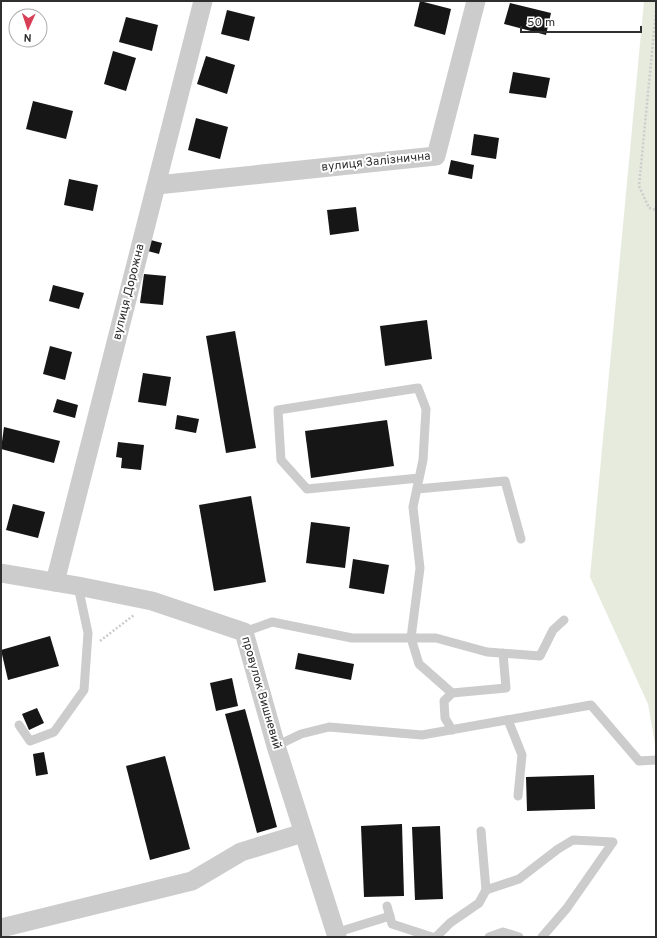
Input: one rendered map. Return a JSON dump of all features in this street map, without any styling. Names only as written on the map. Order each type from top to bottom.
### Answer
[{"type":"street","name":"вулиця Дорожна","points":[[55,582],[203,1]]},
{"type":"street","name":"вулиця Залізнична","points":[[156,185],[436,156],[476,1]]},
{"type":"street","name":"провулок Вишневий","points":[[1,573],[78,586],[152,601],[244,632],[276,746],[336,935]]},
{"type":"street","points":[[1,928],[192,881],[241,852],[303,833]]},
{"type":"lane","points":[[419,478],[307,489],[281,460],[278,410],[418,388],[426,409],[423,460],[413,507],[420,568],[411,638],[419,664],[452,693]]},
{"type":"lane","points":[[417,489],[505,481],[521,539]]},
{"type":"lane","points":[[18,725],[30,741],[54,732],[84,690],[88,633],[78,586]]},
{"type":"lane","points":[[244,632],[272,622],[352,638],[436,638],[487,652],[540,656],[553,630],[564,620]]},
{"type":"lane","points":[[452,730],[444,718],[444,701],[452,693],[506,688],[503,653]]},
{"type":"lane","points":[[276,746],[301,734],[328,727],[422,735],[591,705],[639,760],[656,760]]},
{"type":"lane","points":[[508,720],[522,755],[518,796]]},
{"type":"lane","points":[[436,937],[450,923],[479,903],[486,890],[480,831]]},
{"type":"lane","points":[[486,890],[519,879],[558,849],[573,840],[613,842],[567,908],[542,937]]},
{"type":"lane","points":[[387,906],[392,924],[432,937]]},
{"type":"lane","points":[[336,935],[390,916]]},
{"type":"lane","points":[[489,937],[503,932],[519,937]]},
{"type":"path","points":[[656,11],[639,186],[649,208],[656,210]]},
{"type":"path","points":[[86,654],[112,630],[152,601]]},
{"type":"shaded area","points":[[644,1],[656,1],[656,749],[648,704],[590,577]]},
{"type":"building","points":[[420,1],[451,9],[445,35],[414,26]]},
{"type":"building","points":[[510,3],[551,13],[546,35],[504,24]]},
{"type":"building","points":[[227,10],[255,17],[249,41],[221,34]]},
{"type":"building","points":[[126,17],[158,25],[152,51],[119,42]]},
{"type":"building","points":[[113,51],[136,58],[126,91],[104,84]]},
{"type":"building","points":[[206,56],[235,65],[227,94],[197,84]]},
{"type":"building","points":[[513,72],[550,78],[546,98],[509,93]]},
{"type":"building","points":[[33,101],[73,111],[66,139],[26,129]]},
{"type":"building","points":[[196,118],[228,127],[220,159],[188,150]]},
{"type":"building","points":[[474,134],[499,138],[496,159],[471,155]]},
{"type":"building","points":[[451,160],[474,165],[472,179],[448,174]]},
{"type":"building","points":[[69,179],[98,185],[93,211],[64,205]]},
{"type":"building","points":[[356,207],[359,231],[330,235],[327,210]]},
{"type":"building","points":[[147,239],[162,243],[159,254],[144,250]]},
{"type":"building","points":[[144,274],[166,276],[163,305],[140,303]]},
{"type":"building","points":[[53,285],[84,293],[79,309],[49,301]]},
{"type":"building","points":[[427,320],[432,359],[385,366],[380,326]]},
{"type":"building","points":[[235,331],[256,448],[226,453],[206,336]]},
{"type":"building","points":[[50,346],[72,352],[65,380],[43,374]]},
{"type":"building","points":[[143,373],[171,377],[166,406],[138,402]]},
{"type":"building","points":[[57,399],[78,405],[75,418],[53,412]]},
{"type":"building","points":[[177,415],[199,419],[196,433],[175,429]]},
{"type":"building","points":[[387,420],[394,466],[311,478],[305,431]]},
{"type":"building","points":[[4,427],[60,441],[54,463],[1,449]]},
{"type":"building","points":[[118,442],[144,445],[141,470],[121,468],[122,458],[116,457]]},
{"type":"building","points":[[251,496],[266,582],[214,591],[199,505]]},
{"type":"building","points":[[13,504],[45,512],[38,538],[6,530]]},
{"type":"building","points":[[311,522],[350,527],[345,568],[306,563]]},
{"type":"building","points":[[353,559],[389,565],[384,594],[349,588]]},
{"type":"building","points":[[50,636],[59,666],[8,680],[1,650]]},
{"type":"building","points":[[298,653],[354,664],[351,680],[295,669]]},
{"type":"building","points":[[232,678],[238,706],[216,711],[210,683]]},
{"type":"building","points":[[37,708],[44,723],[29,730],[22,714]]},
{"type":"building","points":[[245,709],[277,827],[257,833],[225,714]]},
{"type":"building","points":[[44,752],[48,774],[36,776],[33,754]]},
{"type":"building","points":[[165,756],[190,849],[150,860],[126,766]]},
{"type":"building","points":[[594,775],[595,809],[527,811],[526,777]]},
{"type":"building","points":[[402,824],[404,896],[364,897],[361,826]]},
{"type":"building","points":[[440,826],[443,899],[415,900],[412,827]]}]
